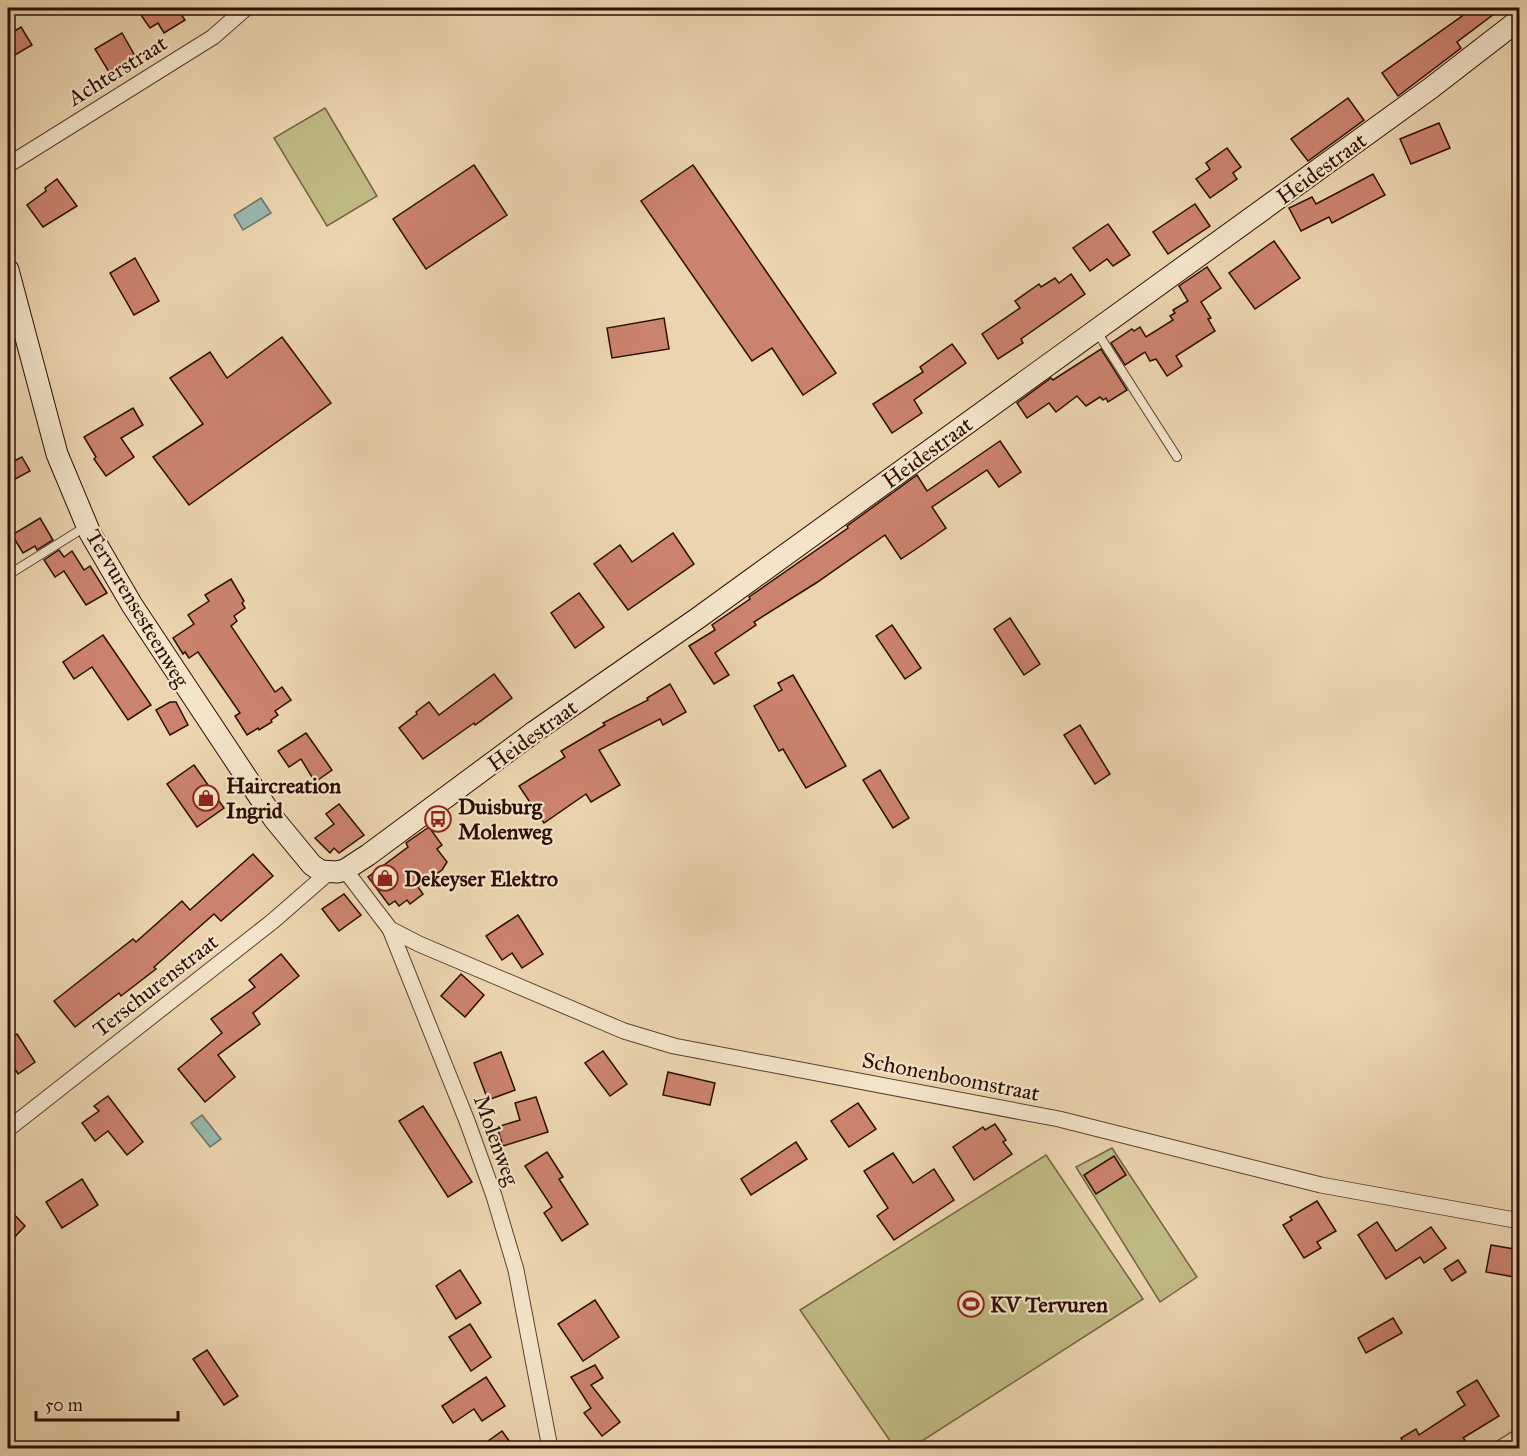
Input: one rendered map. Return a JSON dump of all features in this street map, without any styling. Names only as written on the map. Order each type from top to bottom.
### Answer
[{"type":"street","name":"Achterstraat","points":[[8,165],[213,37],[246,8]]},
{"type":"street","name":"Heidestraat","points":[[337,871],[698,618],[1431,88],[1520,19]]},
{"type":"street","name":"Tervurensesteenweg","points":[[8,270],[57,454],[88,526],[132,605],[274,819],[312,865],[337,871]]},
{"type":"street","name":"Molenweg","points":[[337,871],[390,929],[467,1121],[494,1196],[516,1270],[550,1449]]},
{"type":"street","name":"Terschurenstraat","points":[[8,1129],[337,871]]},
{"type":"street","name":"Schonenboomstraat","points":[[390,929],[419,944],[624,1030],[674,1046],[1059,1119],[1321,1185],[1520,1221]]},
{"type":"street","points":[[1501,1449],[1520,1436]]},
{"type":"lane","points":[[1095,330],[1177,457]]},
{"type":"lane","points":[[8,575],[88,526]]},
{"type":"shaded area","points":[[325,108],[377,196],[327,226],[274,138]]},
{"type":"shaded area","points":[[1112,1148],[1197,1277],[1160,1302],[1076,1167]]},
{"type":"shaded area","name":"KV Tervuren","points":[[1046,1155],[1143,1299],[911,1448],[895,1448],[800,1310]]},
{"type":"water","points":[[261,198],[271,213],[243,230],[234,215]]},
{"type":"water","points":[[202,1115],[221,1139],[210,1147],[191,1123]]},
{"type":"building","points":[[136,8],[181,8],[178,10],[185,20],[164,33],[158,23],[150,28]]},
{"type":"building","points":[[1455,8],[1502,8],[1457,42],[1461,48],[1398,96],[1382,73],[1462,16]]},
{"type":"building","points":[[21,27],[32,45],[8,59],[8,35]]},
{"type":"building","points":[[122,33],[135,56],[109,72],[95,49]]},
{"type":"building","points":[[1348,98],[1364,120],[1308,161],[1291,139]]},
{"type":"building","points":[[1439,123],[1450,148],[1411,164],[1400,139]]},
{"type":"building","points":[[1227,148],[1241,167],[1233,173],[1237,179],[1210,198],[1196,179],[1210,169],[1206,163]]},
{"type":"building","points":[[474,165],[507,215],[426,269],[393,219]]},
{"type":"building","points":[[693,165],[836,373],[803,395],[772,348],[752,361],[641,201]]},
{"type":"building","points":[[1373,174],[1385,195],[1332,223],[1329,217],[1301,231],[1289,208],[1312,197],[1316,204]]},
{"type":"building","points":[[57,179],[77,206],[43,227],[27,205],[46,191],[45,188]]},
{"type":"building","points":[[1195,204],[1210,226],[1168,254],[1153,232]]},
{"type":"building","points":[[1108,224],[1130,255],[1113,266],[1107,259],[1090,271],[1073,248]]},
{"type":"building","points":[[1274,241],[1300,278],[1255,309],[1229,273]]},
{"type":"building","points":[[135,258],[159,301],[134,315],[110,273]]},
{"type":"building","points":[[1207,267],[1221,288],[1201,302],[1211,318],[1208,319],[1215,331],[1176,356],[1182,366],[1167,376],[1156,359],[1150,361],[1145,352],[1125,365],[1111,343],[1132,329],[1134,331],[1140,327],[1146,337],[1173,320],[1170,316],[1175,313],[1173,310],[1188,301],[1179,286]]},
{"type":"building","points":[[1071,274],[1085,294],[1021,339],[1023,343],[998,359],[982,334],[1020,308],[1015,301],[1039,284],[1041,287],[1055,278],[1059,283]]},
{"type":"building","points":[[664,318],[669,349],[612,358],[607,328]]},
{"type":"building","points":[[282,337],[331,403],[189,505],[153,457],[203,424],[170,378],[210,352],[227,378]]},
{"type":"building","points":[[952,344],[966,363],[914,400],[922,413],[892,433],[873,404],[923,372],[920,367]]},
{"type":"building","points":[[1101,349],[1127,390],[1108,402],[1106,398],[1103,400],[1100,397],[1086,406],[1077,396],[1056,412],[1049,403],[1027,418],[1017,403],[1051,378],[1053,380]]},
{"type":"building","points":[[133,408],[143,425],[121,438],[134,457],[106,476],[94,459],[96,457],[84,437]]},
{"type":"building","points":[[1000,441],[1021,472],[999,487],[987,470],[932,507],[946,528],[901,559],[885,535],[816,583],[754,622],[756,625],[715,653],[729,675],[714,684],[689,646],[715,630],[712,625],[848,528],[847,526],[917,475],[927,491]]},
{"type":"building","points":[[22,457],[30,471],[8,483],[8,464]]},
{"type":"building","points":[[40,518],[53,540],[37,550],[35,546],[23,553],[12,535]]},
{"type":"building","points":[[673,533],[694,564],[628,610],[594,564],[620,545],[632,562]]},
{"type":"building","points":[[59,550],[64,557],[72,551],[84,570],[90,566],[107,593],[86,605],[64,571],[55,577],[44,560]]},
{"type":"building","points":[[231,579],[244,601],[242,603],[245,608],[234,616],[237,621],[231,626],[275,692],[282,687],[291,700],[275,711],[278,715],[271,720],[272,722],[247,735],[235,716],[240,713],[198,652],[189,658],[185,652],[183,654],[173,638],[194,624],[188,615],[209,601],[205,595]]},
{"type":"building","points":[[579,593],[604,627],[575,648],[551,613]]},
{"type":"building","points":[[1010,618],[1040,664],[1024,675],[994,629]]},
{"type":"building","points":[[892,625],[921,668],[905,679],[876,636]]},
{"type":"building","points":[[103,635],[151,705],[128,720],[92,667],[74,679],[63,662]]},
{"type":"building","points":[[494,674],[512,698],[423,759],[399,728],[429,702],[439,715]]},
{"type":"building","points":[[793,675],[846,766],[806,788],[783,749],[779,751],[754,706],[782,690],[778,683]]},
{"type":"building","points":[[670,684],[686,712],[663,725],[660,719],[599,750],[620,785],[591,802],[586,794],[544,823],[519,786],[565,757],[561,751],[605,725],[603,723],[648,700],[647,698]]},
{"type":"building","points":[[170,702],[176,702],[188,725],[170,735],[156,710]]},
{"type":"building","points":[[1080,725],[1110,774],[1095,784],[1064,735]]},
{"type":"building","points":[[306,733],[332,770],[315,782],[301,759],[289,767],[278,751]]},
{"type":"building","points":[[194,765],[224,808],[197,827],[167,784]]},
{"type":"building","points":[[880,770],[909,818],[893,828],[863,780]]},
{"type":"building","points":[[339,804],[364,835],[339,853],[334,848],[330,853],[315,838],[334,824],[326,814]]},
{"type":"building","points":[[429,827],[442,845],[437,849],[447,862],[442,870],[418,887],[423,894],[410,904],[407,900],[399,906],[395,901],[389,905],[368,877],[408,847],[406,843]]},
{"type":"building","points":[[253,854],[273,876],[221,921],[214,914],[154,967],[156,969],[121,996],[119,993],[75,1027],[54,1001],[133,939],[136,942],[182,901],[190,910]]},
{"type":"building","points":[[344,894],[361,915],[339,931],[322,909]]},
{"type":"building","points":[[518,915],[543,954],[522,968],[512,953],[502,960],[486,936]]},
{"type":"building","points":[[281,954],[299,976],[253,1013],[260,1024],[218,1055],[235,1077],[205,1102],[178,1069],[222,1033],[211,1019],[255,987],[249,980]]},
{"type":"building","points":[[461,974],[484,995],[465,1017],[441,996]]},
{"type":"building","points":[[17,1034],[35,1062],[18,1074],[8,1058],[8,1040]]},
{"type":"building","points":[[603,1051],[627,1084],[610,1096],[585,1063]]},
{"type":"building","points":[[501,1052],[515,1090],[488,1100],[474,1063]]},
{"type":"building","points":[[668,1072],[715,1083],[710,1105],[663,1095]]},
{"type":"building","points":[[108,1096],[143,1142],[127,1155],[108,1131],[95,1141],[82,1123],[99,1111],[94,1106]]},
{"type":"building","points":[[536,1097],[548,1132],[503,1146],[497,1127],[520,1120],[515,1103]]},
{"type":"building","points":[[858,1103],[876,1129],[849,1147],[831,1121]]},
{"type":"building","points":[[423,1106],[472,1182],[448,1197],[399,1121]]},
{"type":"building","points":[[995,1124],[1006,1140],[1003,1142],[1012,1154],[974,1180],[953,1147],[983,1127],[985,1130]]},
{"type":"building","points":[[796,1142],[807,1159],[751,1195],[741,1179]]},
{"type":"building","points":[[547,1152],[563,1177],[559,1179],[588,1224],[562,1241],[544,1213],[552,1207],[525,1166]]},
{"type":"building","points":[[893,1153],[913,1183],[934,1169],[954,1200],[894,1240],[877,1216],[888,1208],[864,1171]]},
{"type":"building","points":[[1114,1156],[1126,1175],[1096,1194],[1084,1175]]},
{"type":"building","points":[[82,1179],[98,1205],[62,1228],[46,1202]]},
{"type":"building","points":[[1317,1201],[1336,1231],[1317,1242],[1321,1248],[1304,1258],[1283,1225],[1292,1220],[1290,1217]]},
{"type":"building","points":[[8,1208],[25,1226],[8,1244]]},
{"type":"building","points":[[1377,1222],[1396,1251],[1431,1227],[1446,1248],[1424,1263],[1420,1257],[1386,1279],[1358,1235]]},
{"type":"building","points":[[1491,1245],[1520,1250],[1520,1278],[1486,1272]]},
{"type":"building","points":[[1458,1260],[1466,1272],[1452,1281],[1444,1269]]},
{"type":"building","points":[[460,1270],[481,1303],[456,1319],[436,1286]]},
{"type":"building","points":[[595,1300],[619,1337],[583,1361],[558,1324]]},
{"type":"building","points":[[1393,1318],[1402,1333],[1366,1353],[1358,1338]]},
{"type":"building","points":[[470,1324],[491,1357],[471,1371],[449,1337]]},
{"type":"building","points":[[207,1350],[238,1396],[224,1405],[193,1359]]},
{"type":"building","points":[[595,1365],[603,1378],[591,1385],[620,1422],[602,1436],[584,1413],[591,1408],[571,1377]]},
{"type":"building","points":[[486,1377],[505,1406],[482,1421],[474,1409],[453,1423],[442,1406]]},
{"type":"building","points":[[1477,1380],[1499,1416],[1463,1438],[1465,1440],[1451,1449],[1397,1449],[1404,1444],[1401,1438],[1416,1429],[1419,1435],[1465,1405],[1457,1392]]},
{"type":"building","points":[[502,1431],[515,1449],[477,1449]]},
{"type":"place","name":"Haircreation Ingrid","points":[[206,798]]},
{"type":"place","name":"Duisburg Molenweg","points":[[438,819]]},
{"type":"place","name":"Dekeyser Elektro","points":[[385,878]]},
{"type":"place","name":"KV Tervuren","points":[[971,1304]]}]
